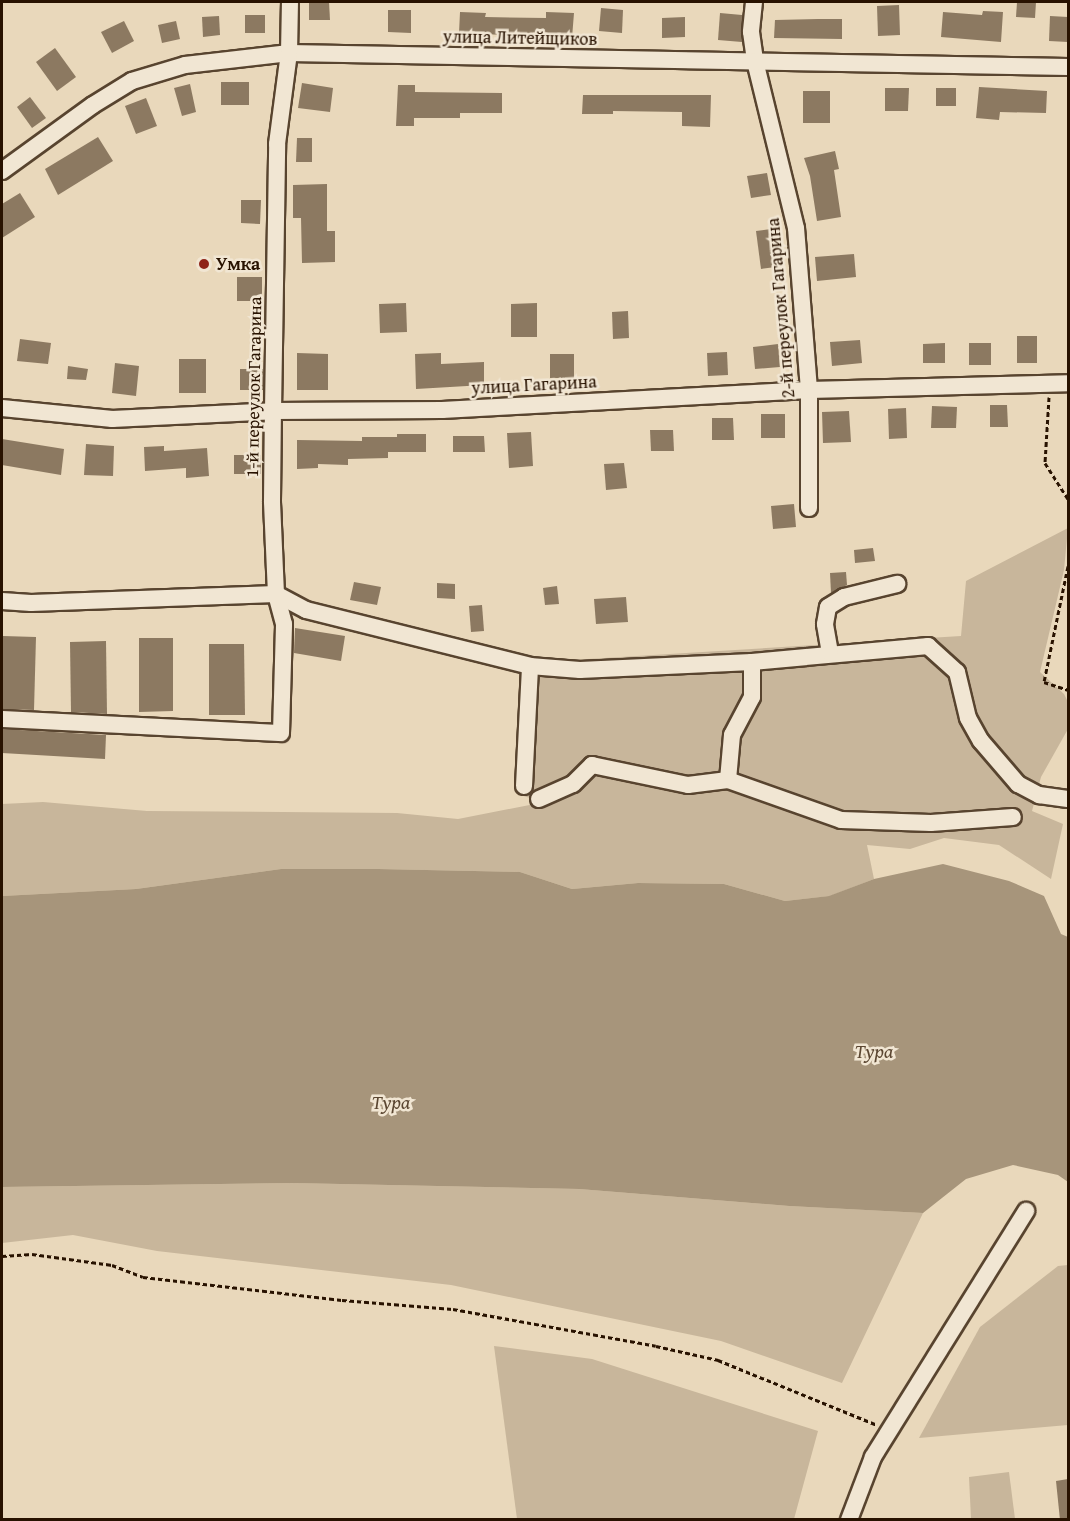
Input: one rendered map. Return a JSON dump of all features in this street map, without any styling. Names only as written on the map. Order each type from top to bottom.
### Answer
[{"type":"street","name":"1-й переулок Гагарина","points":[[2,719],[281,733],[284,624],[276,594],[272,501],[273,411],[277,144],[289,53],[290,2]]},
{"type":"street","name":"2-й переулок Гагарина","points":[[754,2],[751,32],[755,62],[796,228],[809,390],[809,507]]},
{"type":"street","name":"улица Литейщиков","points":[[2,171],[93,105],[132,81],[185,65],[289,53],[1068,67]]},
{"type":"street","name":"улица Гагарина","points":[[2,408],[112,419],[273,411],[442,410],[809,390],[1068,382]]},
{"type":"street","points":[[830,653],[825,624],[828,607],[844,597],[897,584]]},
{"type":"street","points":[[2,601],[31,603],[276,594],[306,610],[530,666],[622,670],[752,662],[830,653],[928,646],[957,672],[973,726],[981,741],[1018,784],[1039,795],[1068,800]]},
{"type":"street","points":[[728,780],[732,735],[752,697],[752,662]]},
{"type":"street","points":[[524,786],[530,666]]},
{"type":"street","points":[[539,799],[573,784],[592,765],[688,785],[728,780],[841,820],[931,823],[1013,817]]},
{"type":"street","points":[[849,1520],[873,1457],[1026,1211]]},
{"type":"path","points":[[1049,383],[1046,463],[1068,499]]},
{"type":"path","points":[[1068,566],[1044,682],[1068,690]]},
{"type":"path","points":[[2,1256],[32,1254],[112,1265],[143,1277],[342,1300],[453,1309],[656,1346],[718,1360],[890,1430]]},
{"type":"shaded area","points":[[1068,528],[1064,570],[1040,672],[1064,694],[1068,702],[1068,729],[1041,777],[1032,811],[1063,824],[1051,879],[999,845],[944,838],[910,849],[867,845],[874,879],[830,896],[785,901],[724,884],[638,883],[572,889],[520,872],[378,869],[281,869],[136,889],[2,896],[2,804],[43,802],[147,811],[397,813],[458,819],[555,800],[530,798],[517,794],[523,671],[555,661],[961,636],[966,581]]},
{"type":"shaded area","points":[[292,1183],[579,1189],[789,1206],[923,1213],[842,1383],[721,1341],[451,1285],[157,1251],[73,1235],[2,1243],[2,1187]]},
{"type":"shaded area","points":[[1068,1265],[1068,1425],[919,1438],[980,1327],[1058,1266]]},
{"type":"shaded area","points":[[494,1346],[592,1359],[818,1431],[794,1519],[517,1519]]},
{"type":"shaded area","points":[[1009,1472],[1015,1519],[971,1519],[969,1477]]},
{"type":"water","name":"Тура","points":[[943,864],[1009,881],[1044,896],[1061,934],[1068,937],[1068,1182],[1058,1175],[1013,1165],[966,1179],[923,1213],[789,1206],[579,1189],[292,1183],[2,1187],[2,896],[136,889],[281,869],[378,869],[520,872],[572,889],[638,883],[724,884],[785,901],[829,896],[874,879]]},
{"type":"building","points":[[309,2],[329,2],[330,20],[309,20]]},
{"type":"building","points":[[1017,2],[1036,2],[1035,18],[1016,17]]},
{"type":"building","points":[[899,5],[900,35],[878,36],[877,6]]},
{"type":"building","points":[[601,8],[623,10],[622,33],[599,31]]},
{"type":"building","points":[[388,10],[411,10],[411,33],[388,32]]},
{"type":"building","points":[[983,11],[1003,12],[1001,42],[941,37],[943,12],[982,15]]},
{"type":"building","points":[[460,12],[486,13],[485,17],[546,18],[546,12],[574,13],[572,38],[459,33]]},
{"type":"building","points":[[720,13],[742,15],[742,42],[718,40]]},
{"type":"building","points":[[245,15],[265,15],[265,33],[245,33]]},
{"type":"building","points":[[219,16],[220,35],[203,37],[202,17]]},
{"type":"building","points":[[1050,16],[1068,17],[1068,42],[1049,41]]},
{"type":"building","points":[[685,17],[685,37],[662,38],[662,18]]},
{"type":"building","points":[[842,19],[842,39],[774,38],[775,20]]},
{"type":"building","points":[[124,21],[134,41],[112,53],[101,32]]},
{"type":"building","points":[[176,21],[180,39],[162,43],[158,25]]},
{"type":"building","points":[[55,48],[76,77],[57,91],[36,62]]},
{"type":"building","points":[[221,82],[249,82],[249,105],[221,105]]},
{"type":"building","points":[[302,83],[333,88],[330,112],[298,108]]},
{"type":"building","points":[[190,84],[196,112],[182,116],[174,88]]},
{"type":"building","points":[[398,85],[415,85],[415,92],[502,93],[502,113],[460,113],[460,118],[414,118],[414,126],[396,126]]},
{"type":"building","points":[[979,87],[1047,91],[1046,113],[1000,112],[999,120],[976,118]]},
{"type":"building","points":[[885,88],[909,88],[908,111],[885,111]]},
{"type":"building","points":[[936,88],[956,88],[956,106],[936,106]]},
{"type":"building","points":[[803,91],[830,91],[830,123],[803,123]]},
{"type":"building","points":[[583,95],[711,95],[710,127],[682,126],[682,112],[613,111],[613,114],[582,114]]},
{"type":"building","points":[[30,97],[46,118],[32,128],[17,107]]},
{"type":"building","points":[[146,98],[157,126],[136,134],[125,106]]},
{"type":"building","points":[[98,137],[113,161],[58,195],[45,169]]},
{"type":"building","points":[[297,138],[312,138],[312,162],[296,162]]},
{"type":"building","points":[[835,151],[839,169],[834,170],[841,217],[817,221],[810,176],[804,158]]},
{"type":"building","points":[[767,173],[771,195],[751,198],[747,176]]},
{"type":"building","points":[[327,184],[327,231],[335,231],[335,262],[302,263],[301,218],[293,218],[293,185]]},
{"type":"building","points":[[20,193],[35,217],[2,238],[2,204]]},
{"type":"building","points":[[241,200],[261,200],[260,224],[241,223]]},
{"type":"building","points":[[778,228],[783,266],[761,269],[756,231]]},
{"type":"building","points":[[854,254],[856,277],[817,281],[815,257]]},
{"type":"building","points":[[237,277],[262,277],[262,301],[237,301]]},
{"type":"building","points":[[406,303],[407,332],[380,333],[379,304]]},
{"type":"building","points":[[537,303],[537,337],[511,337],[511,304]]},
{"type":"building","points":[[628,311],[629,338],[613,339],[612,312]]},
{"type":"building","points":[[1017,336],[1037,336],[1037,363],[1017,363]]},
{"type":"building","points":[[20,339],[51,343],[48,364],[17,361]]},
{"type":"building","points":[[860,340],[862,363],[832,366],[830,342]]},
{"type":"building","points":[[945,343],[945,363],[923,363],[923,344]]},
{"type":"building","points":[[969,343],[991,343],[991,365],[969,365]]},
{"type":"building","points":[[778,344],[780,367],[755,369],[753,347]]},
{"type":"building","points":[[727,352],[728,375],[708,376],[707,353]]},
{"type":"building","points":[[297,353],[328,354],[328,390],[297,390]]},
{"type":"building","points":[[441,353],[441,364],[484,362],[484,385],[416,389],[415,354]]},
{"type":"building","points":[[550,354],[574,354],[574,378],[550,378]]},
{"type":"building","points":[[179,359],[206,359],[206,393],[179,393]]},
{"type":"building","points":[[115,363],[139,366],[136,396],[112,393]]},
{"type":"building","points":[[68,366],[88,369],[86,380],[67,379]]},
{"type":"building","points":[[240,369],[263,369],[263,390],[240,390]]},
{"type":"building","points":[[990,405],[1007,405],[1008,427],[990,427]]},
{"type":"building","points":[[932,406],[957,407],[956,428],[931,428]]},
{"type":"building","points":[[906,408],[907,438],[889,439],[888,409]]},
{"type":"building","points":[[849,411],[851,442],[823,443],[822,412]]},
{"type":"building","points":[[761,414],[785,414],[785,438],[761,438]]},
{"type":"building","points":[[712,418],[733,418],[734,440],[712,440]]},
{"type":"building","points":[[650,430],[673,430],[674,451],[651,451]]},
{"type":"building","points":[[531,432],[533,466],[509,468],[507,433]]},
{"type":"building","points":[[397,434],[426,434],[426,452],[388,452],[388,458],[348,459],[348,465],[318,464],[318,468],[297,469],[297,440],[362,441],[362,437],[397,437]]},
{"type":"building","points":[[453,436],[484,436],[485,452],[453,452]]},
{"type":"building","points":[[2,439],[64,449],[61,475],[2,465]]},
{"type":"building","points":[[86,444],[114,446],[113,476],[84,475]]},
{"type":"building","points":[[164,446],[164,451],[207,448],[209,476],[186,478],[186,468],[145,471],[144,447]]},
{"type":"building","points":[[234,455],[261,455],[261,474],[234,474]]},
{"type":"building","points":[[624,463],[627,488],[606,490],[604,464]]},
{"type":"building","points":[[794,504],[796,527],[773,529],[771,506]]},
{"type":"building","points":[[873,548],[875,561],[855,563],[854,550]]},
{"type":"building","points":[[846,572],[847,585],[831,593],[830,573]]},
{"type":"building","points":[[354,582],[381,587],[377,605],[350,600]]},
{"type":"building","points":[[437,583],[455,584],[455,599],[437,598]]},
{"type":"building","points":[[557,586],[559,604],[545,605],[543,588]]},
{"type":"building","points":[[626,597],[628,622],[596,624],[594,599]]},
{"type":"building","points":[[482,605],[484,631],[471,632],[469,606]]},
{"type":"building","points":[[295,628],[345,636],[341,661],[294,653]]},
{"type":"building","points":[[3,636],[36,637],[34,710],[2,709]]},
{"type":"building","points":[[139,638],[173,638],[173,711],[139,712]]},
{"type":"building","points":[[106,641],[107,714],[71,712],[70,642]]},
{"type":"building","points":[[209,644],[244,644],[245,715],[209,715]]},
{"type":"building","points":[[2,729],[106,735],[105,759],[2,753]]},
{"type":"building","points":[[1068,1479],[1068,1520],[1060,1520],[1056,1481]]},
{"type":"place","name":"Умка","points":[[204,264]]}]
